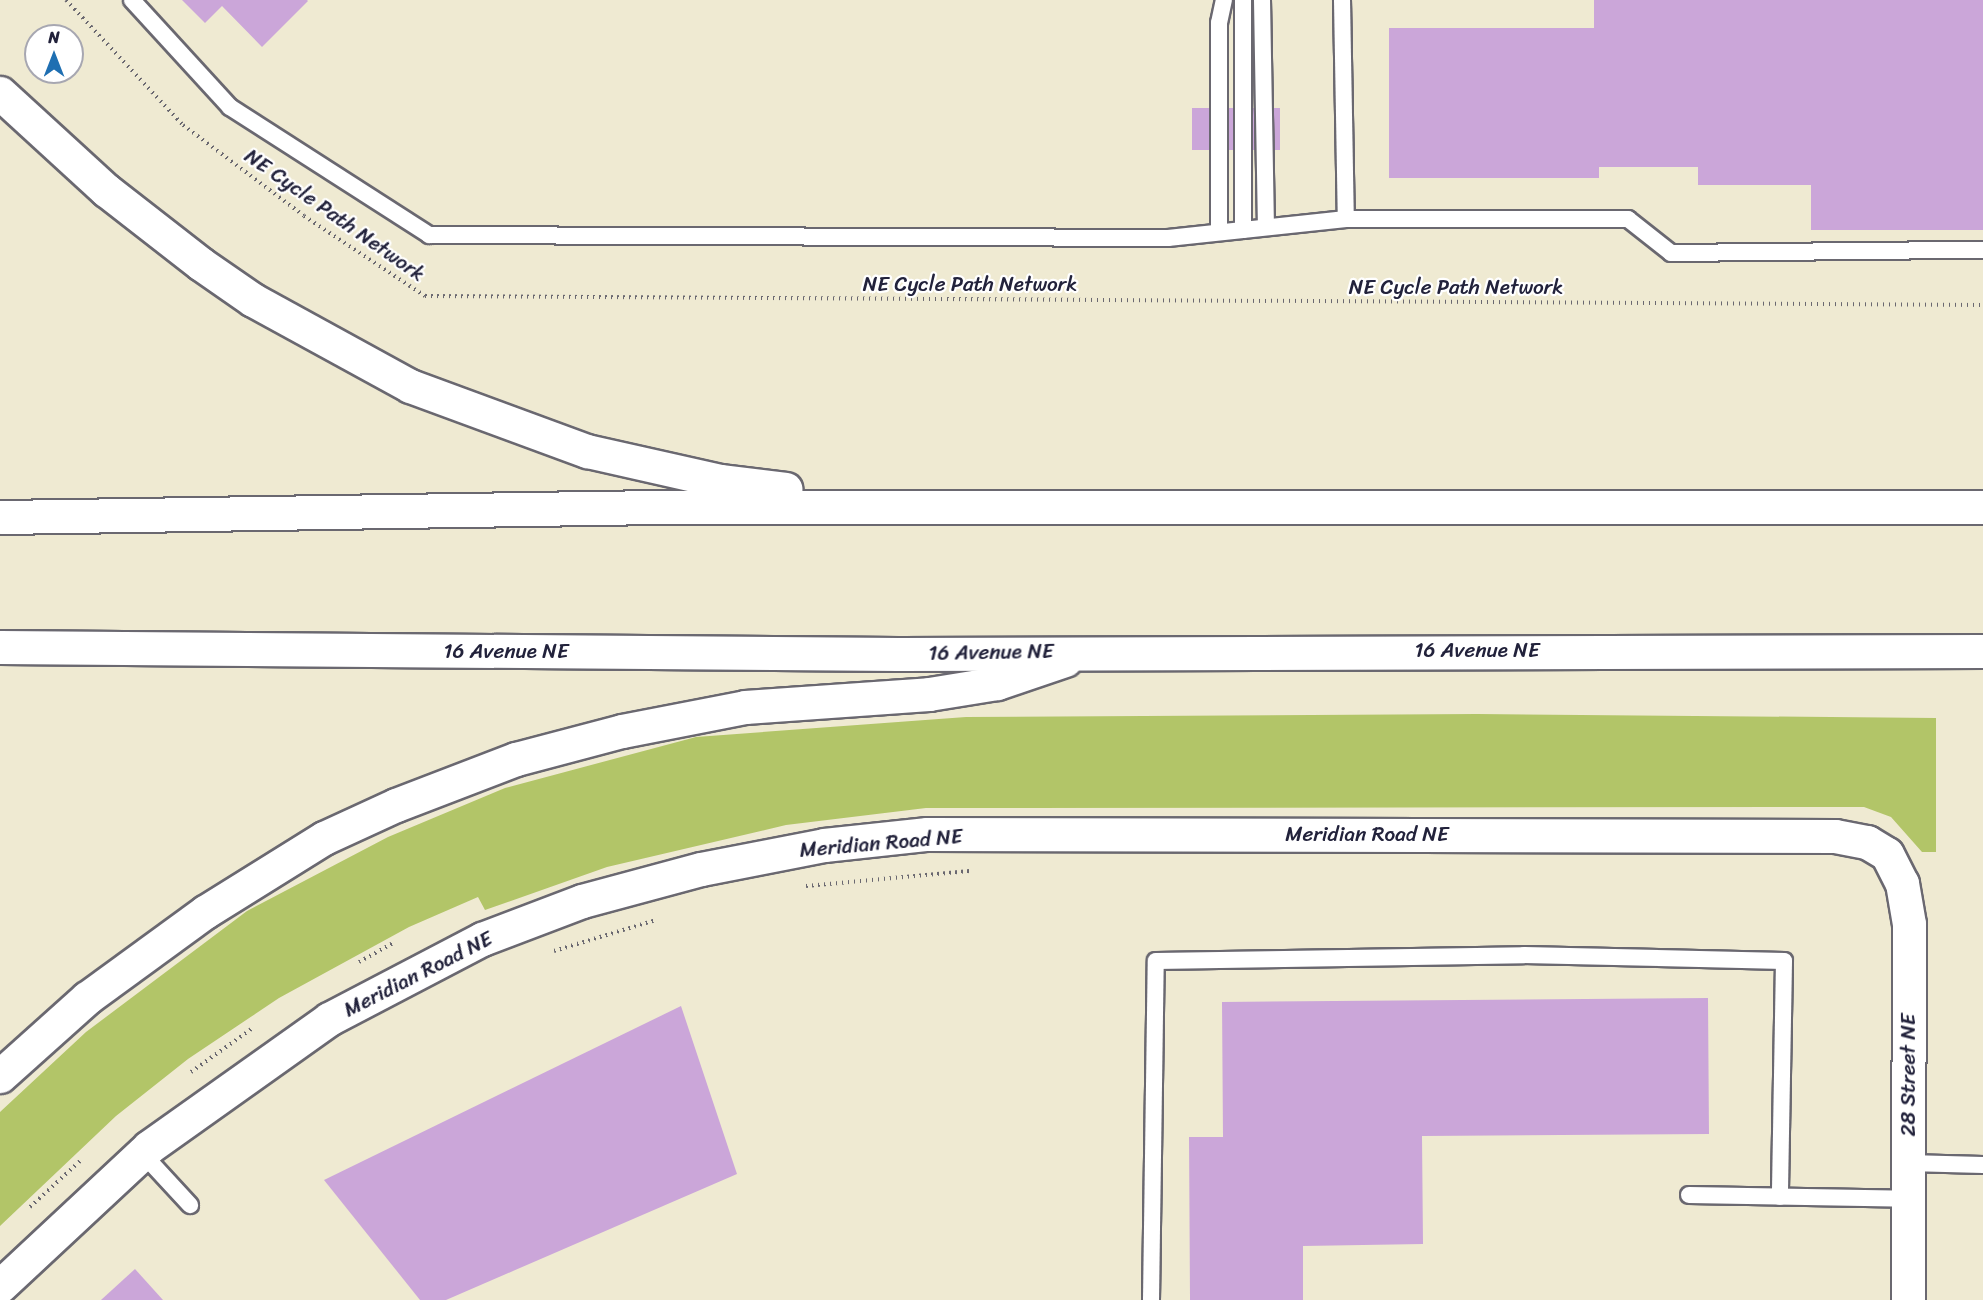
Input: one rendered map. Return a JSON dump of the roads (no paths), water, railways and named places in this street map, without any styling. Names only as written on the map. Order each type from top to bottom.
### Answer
[{"type":"main road","points":[[0,93],[150,226],[253,300],[363,362],[467,410],[587,451],[720,481],[1051,507]]},
{"type":"main road","points":[[0,517],[660,507],[1983,507]]},
{"type":"main road","name":"16 Avenue NE","points":[[0,647],[898,654],[1096,650],[1983,651]]},
{"type":"main road","points":[[0,1076],[87,998],[205,912],[324,838],[396,805],[516,759],[622,730],[745,707],[928,694],[997,683],[1096,650]]},
{"type":"main road","name":"Meridian Road NE","points":[[0,1286],[142,1153],[329,1019],[482,939],[626,890],[824,845],[927,834],[1834,836],[1868,842],[1887,854]]},
{"type":"main road","name":"28 Street NE","points":[[1887,854],[1902,883],[1909,924],[1908,1300]]},
{"type":"lane","points":[[132,0],[230,107],[429,235],[1168,238],[1346,219],[1628,219],[1671,253],[1983,250]]},
{"type":"lane","points":[[1220,232],[1219,23],[1224,0]]},
{"type":"lane","points":[[1243,0],[1243,230]]},
{"type":"lane","points":[[1262,0],[1266,228]]},
{"type":"lane","points":[[1342,0],[1346,219]]},
{"type":"lane","points":[[1151,1300],[1156,961],[1524,955],[1784,961],[1780,1197]]},
{"type":"lane","points":[[142,1153],[190,1205]]},
{"type":"lane","points":[[1908,1163],[1983,1165]]},
{"type":"lane","points":[[1689,1195],[1908,1199]]}]
